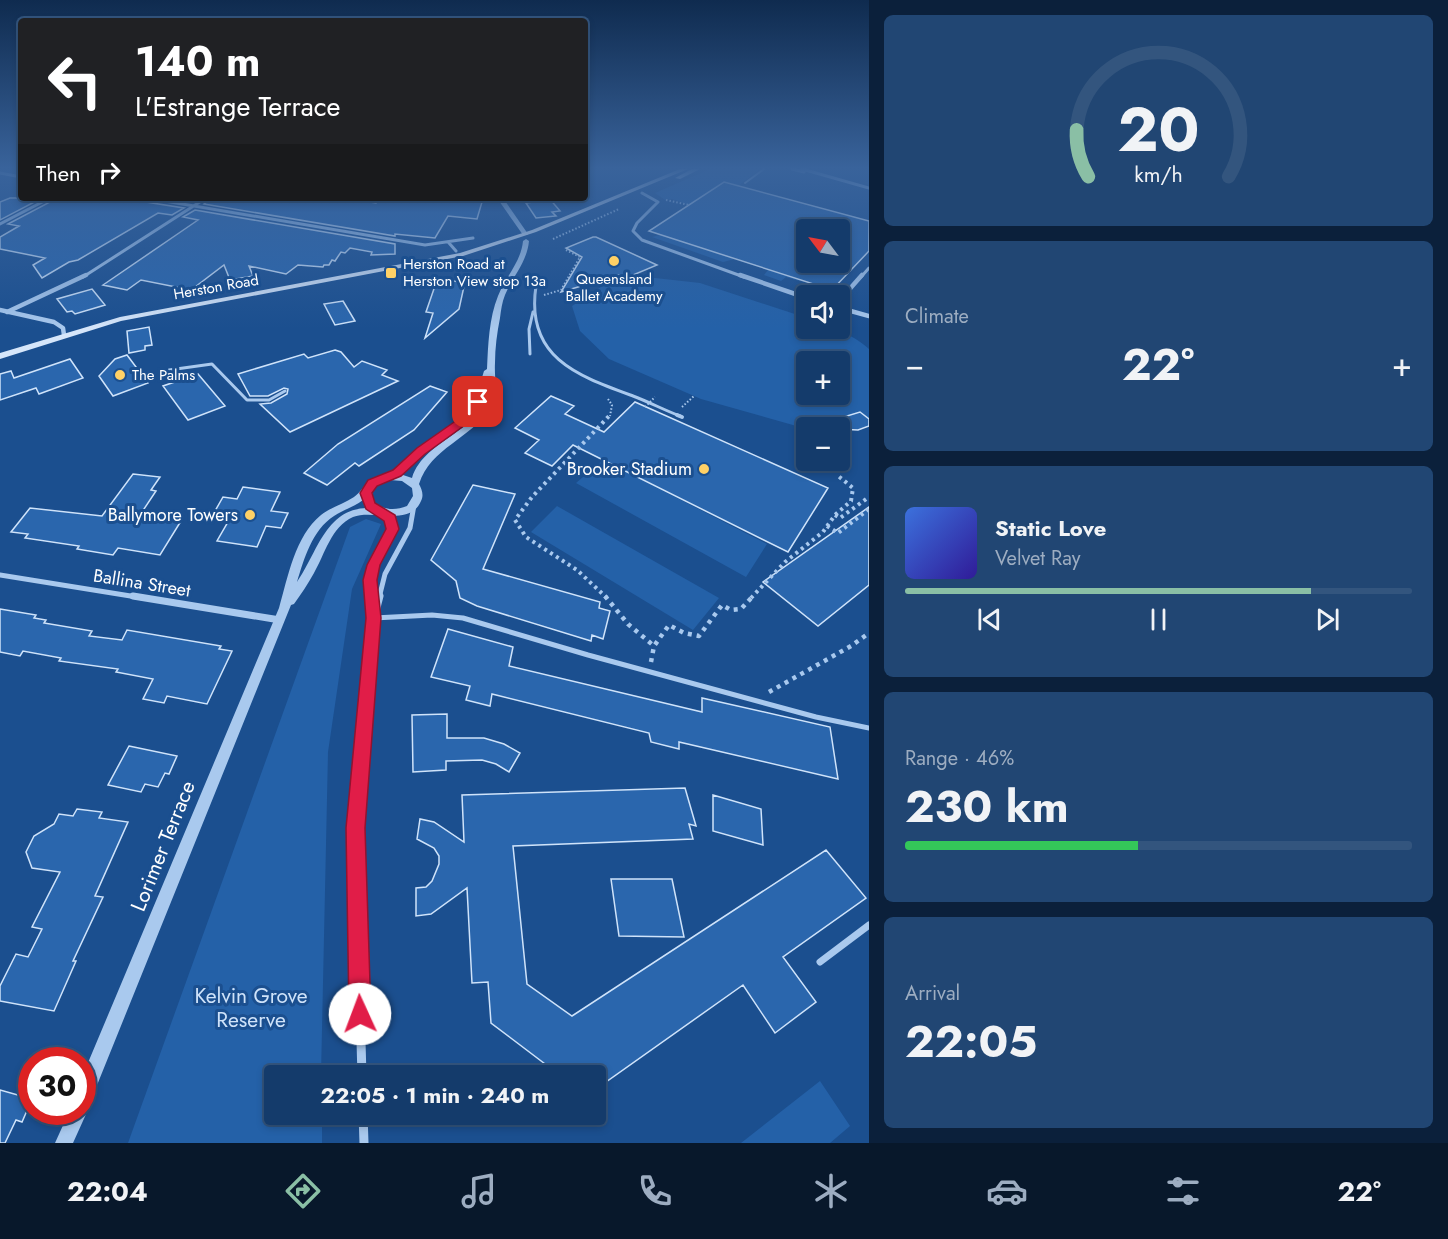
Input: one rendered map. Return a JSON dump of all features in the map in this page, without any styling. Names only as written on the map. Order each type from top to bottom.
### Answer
[{"type":"main road","name":"Herston Road","points":[[526,238],[560,222]]},
{"type":"main road","name":"Herston Road","points":[[0,356],[120,319],[440,260],[526,238],[566,222]]},
{"type":"street","points":[[8,312],[89,274],[169,222]]},
{"type":"street","points":[[292,222],[422,244],[449,243],[473,238]]},
{"type":"street","points":[[414,485],[420,469],[430,456],[469,427],[485,410],[490,400],[487,388],[501,295],[525,255],[526,238],[516,222]]},
{"type":"street","points":[[638,222],[633,231],[642,240],[658,248],[796,294]]},
{"type":"street","points":[[449,243],[456,251]]},
{"type":"street","points":[[850,289],[869,268]]},
{"type":"street","points":[[0,310],[54,322],[63,328],[64,335]]},
{"type":"street","points":[[850,311],[869,316]]},
{"type":"street","points":[[390,477],[465,419],[487,388]]},
{"type":"street","points":[[362,1065],[356,828],[374,618],[386,571],[410,528],[411,511],[418,495],[414,485],[405,478],[390,477],[375,481],[367,490],[368,503],[390,519],[392,531],[375,562],[370,577],[374,618]]},
{"type":"street","name":"Lorimer Terrace","points":[[96,1066],[283,614],[299,561],[316,528],[331,512],[356,500],[367,490]]},
{"type":"street","points":[[382,512],[403,511],[415,502]]},
{"type":"street","name":"Lorimer Terrace","points":[[283,614],[312,569],[325,539],[335,524],[360,512],[382,512]]},
{"type":"street","name":"Ballina Street","points":[[0,575],[283,614]]},
{"type":"street","points":[[64,1143],[72,1125]]},
{"type":"street","points":[[363,1125],[364,1143]]},
{"type":"lane","points":[[530,354],[529,329],[536,286]]},
{"type":"lane","points":[[533,312],[545,341],[564,365],[581,377],[682,417]]},
{"type":"lane","points":[[170,370],[212,364],[247,400],[269,400],[285,391]]},
{"type":"lane","points":[[374,618],[432,615],[456,617],[816,717],[869,728]]},
{"type":"lane","points":[[819,962],[869,925]]},
{"type":"path","points":[[542,297],[561,290],[580,257],[566,250]]},
{"type":"path","points":[[645,407],[655,397],[650,393]]},
{"type":"path","points":[[604,394],[612,405],[610,417],[560,467],[515,520],[526,537],[577,570],[610,601],[628,624],[654,646]]},
{"type":"path","points":[[649,672],[654,646],[669,625],[684,633],[699,636],[722,605],[731,610],[741,609],[785,562],[823,532],[836,514],[851,501],[853,488],[837,475]]},
{"type":"path","points":[[836,514],[840,518],[869,497]]},
{"type":"path","points":[[827,526],[838,533],[869,509]]},
{"type":"path","points":[[755,700],[851,646],[869,633]]},
{"type":"green space","points":[[662,222],[796,222],[796,273],[848,273],[837,285],[816,285],[786,277],[781,281],[764,275],[768,270],[735,259],[723,262],[652,237],[660,235],[649,231]]},
{"type":"green space","points":[[850,222],[869,222],[869,251],[850,271]]},
{"type":"green space","points":[[646,277],[700,283],[796,314],[796,339],[850,339],[850,336],[869,349],[869,421],[850,423],[850,417],[796,417],[796,426],[701,399],[609,359],[580,331],[572,306],[601,287]]},
{"type":"green space","points":[[603,460],[767,544],[746,577],[576,483]]},
{"type":"green space","points":[[557,506],[719,598],[693,630],[531,532]]},
{"type":"green space","name":"Kelvin Grove Reserve","points":[[366,519],[381,524],[352,589],[328,752],[321,1065],[264,1065],[264,1125],[322,1125],[322,1143],[128,1143],[350,527]]},
{"type":"green space","points":[[820,1081],[850,1126],[830,1143],[741,1143]]},
{"type":"building","points":[[142,222],[42,278],[33,265],[45,258],[0,249],[0,237],[19,226],[8,224]]},
{"type":"building","points":[[195,222],[268,222],[395,244],[395,254],[371,255],[372,252],[350,248],[345,253],[341,252],[329,265],[323,267],[298,265],[286,274],[249,266],[253,276],[230,280],[224,265],[191,290],[141,280],[127,290],[103,285]]},
{"type":"building","points":[[313,222],[444,222],[435,238],[395,234],[395,236]]},
{"type":"building","points":[[662,222],[796,222],[796,273],[848,273],[837,285],[816,285],[649,231]]},
{"type":"building","points":[[850,222],[869,222],[869,251],[850,271]]},
{"type":"building","name":"Queensland Ballet Academy","points":[[593,237],[657,265],[626,278],[619,275],[561,292],[582,257],[566,248]]},
{"type":"building","points":[[437,280],[465,282],[459,309],[425,338],[433,313],[426,312]]},
{"type":"building","points":[[92,289],[105,305],[75,314],[72,311],[67,312],[57,299]]},
{"type":"building","points":[[343,301],[355,321],[335,325],[324,304]]},
{"type":"building","points":[[149,327],[152,345],[145,346],[145,350],[129,353],[127,331]]},
{"type":"building","points":[[335,350],[341,352],[354,367],[362,361],[387,370],[382,375],[398,381],[290,432],[260,404],[271,403],[287,394],[288,389],[284,388],[268,396],[250,396],[238,374],[304,354],[308,358]]},
{"type":"building","name":"The Palms","points":[[127,355],[148,383],[113,396],[99,376],[115,359]]},
{"type":"building","points":[[70,359],[83,378],[39,394],[36,388],[0,400],[0,374],[11,371],[14,378]]},
{"type":"building","points":[[198,374],[225,406],[188,420],[163,386]]},
{"type":"building","points":[[430,386],[447,392],[414,430],[359,466],[355,463],[327,485],[304,473],[338,444]]},
{"type":"building","name":"Brooker Stadium","points":[[551,396],[574,406],[565,414],[604,432],[635,402],[828,488],[788,552],[573,445],[552,466],[525,453],[539,440],[515,428]]},
{"type":"building","points":[[860,412],[869,419],[869,426],[858,430],[850,430],[850,417],[843,417]]},
{"type":"building","points":[[133,474],[160,477],[151,490],[156,491],[140,515],[181,521],[160,555],[118,548],[113,555],[77,549],[79,546],[25,538],[28,534],[11,532],[30,508],[102,516]]},
{"type":"building","points":[[473,485],[515,494],[483,569],[600,602],[599,608],[610,611],[603,639],[592,635],[591,641],[477,606],[460,598],[456,581],[431,560]]},
{"type":"building","name":"Ballymore Towers","points":[[243,487],[280,492],[271,511],[288,513],[281,528],[266,526],[257,547],[217,541],[229,520],[211,518],[223,497],[237,499]]},
{"type":"building","points":[[869,507],[869,585],[818,626],[763,582]]},
{"type":"building","points":[[0,609],[36,615],[34,618],[46,620],[44,623],[92,631],[89,636],[122,640],[127,630],[221,646],[219,649],[232,651],[207,704],[167,696],[164,703],[143,699],[153,679],[116,672],[118,669],[59,661],[61,658],[23,651],[20,656],[0,652]]},
{"type":"building","points":[[448,629],[513,647],[509,666],[702,712],[702,698],[830,727],[838,779],[679,742],[679,749],[651,742],[649,733],[492,694],[490,706],[466,700],[470,686],[431,677]]},
{"type":"building","points":[[447,714],[447,738],[484,738],[504,744],[520,753],[509,772],[496,764],[482,760],[446,761],[446,770],[413,772],[412,715]]},
{"type":"building","points":[[129,746],[177,756],[169,774],[165,773],[158,787],[145,784],[141,792],[108,785]]},
{"type":"building","points":[[685,788],[696,826],[689,824],[693,839],[513,846],[527,984],[572,1016],[826,850],[866,898],[783,957],[816,1002],[775,1033],[743,985],[606,1082],[606,1065],[546,1065],[491,1023],[488,982],[472,983],[467,888],[431,914],[416,916],[416,888],[426,887],[432,881],[439,864],[439,856],[434,848],[417,839],[420,819],[434,822],[464,842],[462,795]]},
{"type":"building","points":[[713,795],[761,809],[763,845],[713,831]]},
{"type":"building","points":[[77,809],[102,812],[99,818],[128,822],[95,896],[103,897],[73,961],[76,961],[54,1011],[0,1001],[0,986],[16,954],[28,957],[42,929],[32,927],[60,872],[32,868],[26,852],[34,836],[54,824],[59,814],[73,816]]},
{"type":"building","points":[[611,879],[672,879],[684,937],[619,936]]},
{"type":"building","points":[[0,1090],[18,1095],[18,1121],[16,1120],[5,1143],[0,1143]]},
{"type":"place","name":"Queensland Ballet Academy","points":[[614,261]]},
{"type":"place","name":"Herston Road at Herston View stop 13a","points":[[391,273]]},
{"type":"place","name":"The Palms","points":[[120,375]]},
{"type":"place","name":"Brooker Stadium","points":[[704,469]]},
{"type":"place","name":"Ballymore Towers","points":[[250,515]]},
{"type":"route","points":[[360,1014],[355,876],[356,828],[360,760],[374,618],[370,580],[374,565],[392,529],[390,519],[383,512],[370,506],[366,493],[378,479],[397,473],[421,451],[461,423],[478,402]]}]
